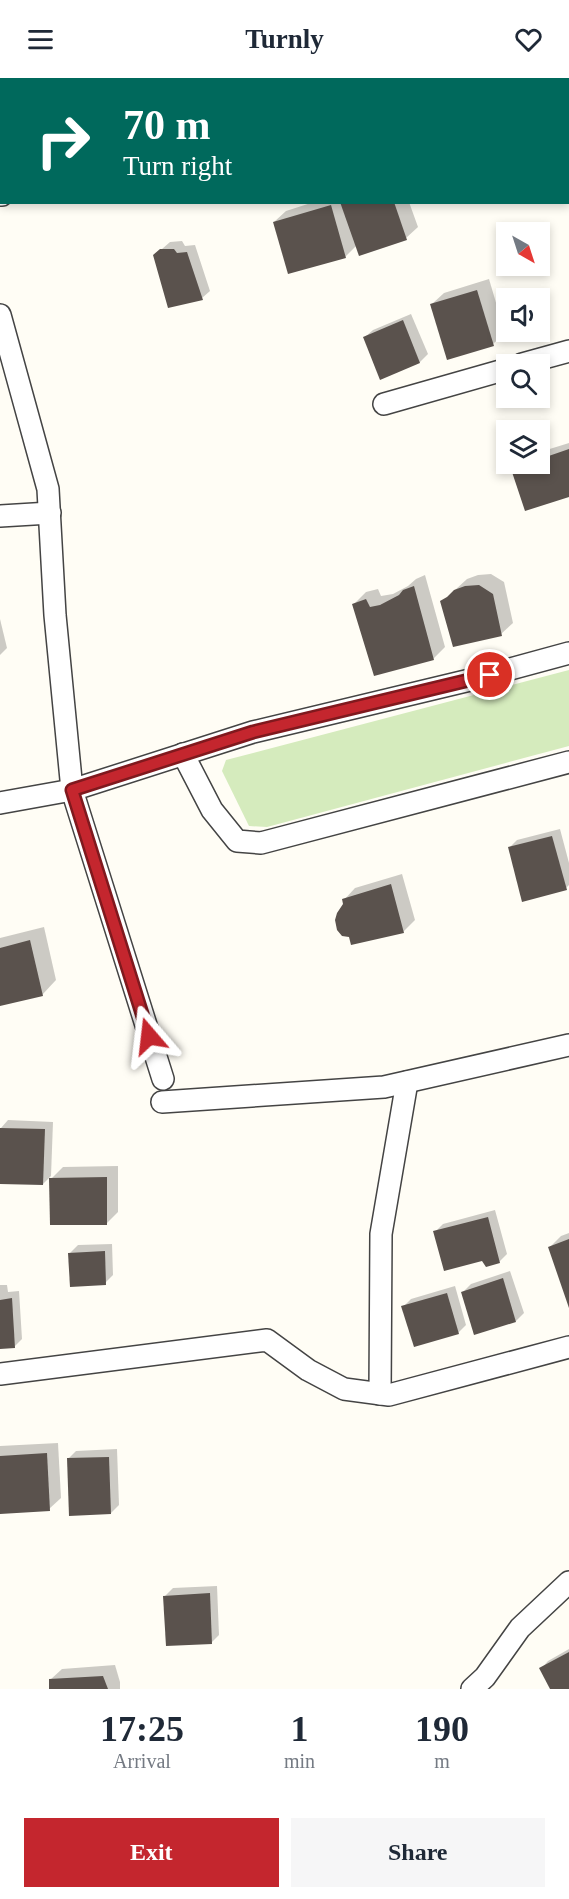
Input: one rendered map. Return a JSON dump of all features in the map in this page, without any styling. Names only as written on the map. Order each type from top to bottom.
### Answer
[{"type":"street","points":[[0,315],[48,489],[54,615],[72,790],[163,1079]]},
{"type":"street","points":[[550,356],[569,351]]},
{"type":"street","points":[[384,404],[496,372]]},
{"type":"street","points":[[0,516],[50,513]]},
{"type":"street","points":[[0,803],[72,790],[253,732],[470,680],[569,653]]},
{"type":"street","points":[[183,754],[212,810],[237,841],[261,843],[569,762]]},
{"type":"street","points":[[162,1102],[384,1087],[569,1045]]},
{"type":"street","points":[[380,1394],[381,1234],[407,1082]]},
{"type":"street","points":[[0,1374],[267,1340],[308,1370],[344,1389],[389,1395],[569,1347]]},
{"type":"street","points":[[472,1689],[485,1677],[520,1628],[569,1582]]},
{"type":"green space","points":[[569,670],[569,746],[267,827],[249,826],[222,771],[226,760]]},
{"type":"building","points":[[341,204],[395,204],[407,240],[359,256]]},
{"type":"building","points":[[331,205],[346,258],[288,274],[273,222]]},
{"type":"building","points":[[160,249],[174,249],[177,253],[187,252],[203,300],[168,308],[153,255]]},
{"type":"building","points":[[477,290],[494,346],[447,360],[430,304]]},
{"type":"building","points":[[403,320],[420,363],[380,380],[363,337]]},
{"type":"building","points":[[569,449],[569,497],[525,511],[513,474],[550,474],[550,456]]},
{"type":"building","points":[[479,585],[493,594],[502,636],[453,647],[440,601],[454,590]]},
{"type":"building","points":[[414,586],[434,660],[374,676],[352,604],[366,599],[370,607],[380,605],[399,595],[403,590]]},
{"type":"building","points":[[552,836],[567,890],[522,902],[508,847]]},
{"type":"building","points":[[391,884],[404,933],[351,945],[349,937],[342,936],[337,930],[335,920],[343,904],[342,899]]},
{"type":"building","points":[[30,940],[43,996],[0,1006],[0,948]]},
{"type":"building","points":[[0,1128],[45,1129],[43,1185],[0,1184]]},
{"type":"building","points":[[107,1177],[107,1225],[50,1225],[49,1178]]},
{"type":"building","points":[[488,1217],[500,1263],[486,1267],[482,1261],[444,1271],[433,1231]]},
{"type":"building","points":[[569,1239],[569,1308],[548,1247]]},
{"type":"building","points":[[105,1251],[106,1285],[70,1287],[68,1253]]},
{"type":"building","points":[[503,1278],[516,1322],[474,1335],[461,1292]]},
{"type":"building","points":[[447,1293],[459,1334],[414,1347],[401,1306]]},
{"type":"building","points":[[12,1298],[15,1348],[0,1349],[0,1300]]},
{"type":"building","points":[[47,1453],[50,1511],[0,1514],[0,1456]]},
{"type":"building","points":[[109,1457],[111,1514],[69,1516],[67,1458]]},
{"type":"building","points":[[210,1593],[212,1644],[166,1646],[163,1596]]},
{"type":"building","points":[[569,1652],[569,1689],[550,1689],[539,1668]]},
{"type":"building","points":[[103,1676],[108,1689],[49,1689],[49,1679]]},
{"type":"route","points":[[149,1036],[72,790],[253,732],[490,675]]}]
